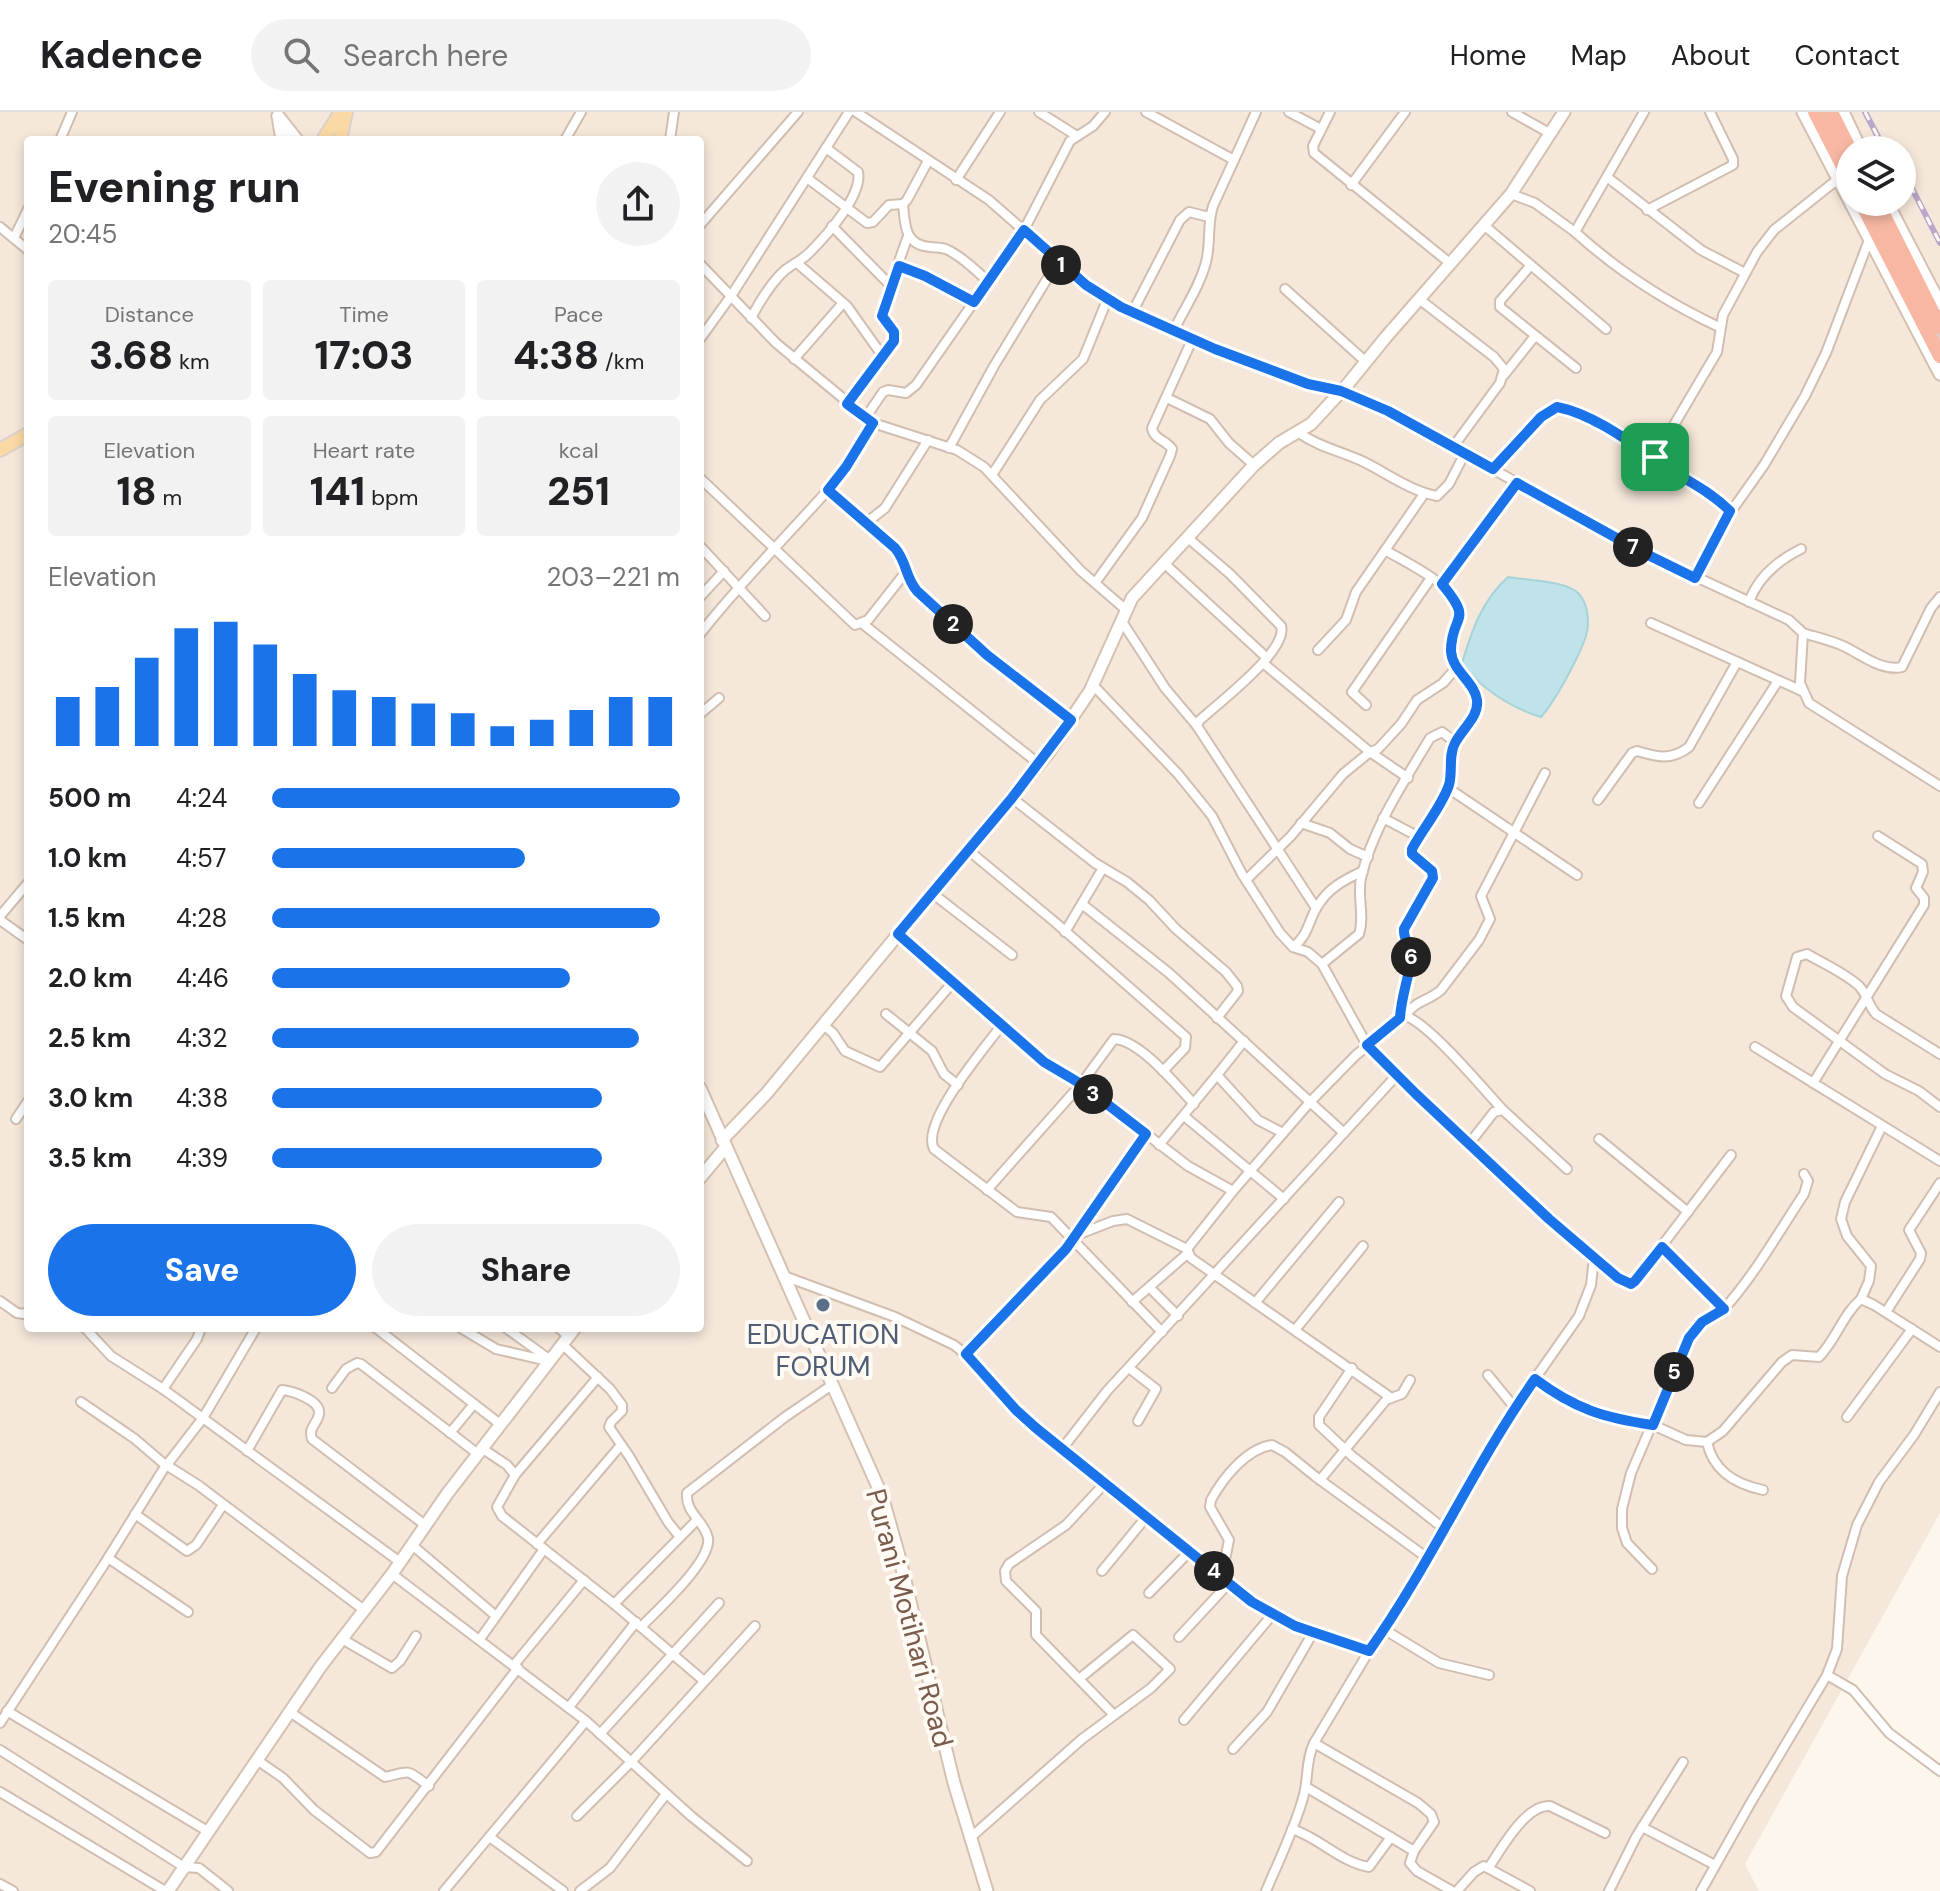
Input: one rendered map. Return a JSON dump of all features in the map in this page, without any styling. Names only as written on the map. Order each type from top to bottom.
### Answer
[{"type":"highway","points":[[1815,112],[1836,161]]},
{"type":"highway","points":[[1831,112],[1843,136]]},
{"type":"highway","points":[[1868,216],[1940,356]]},
{"type":"highway","points":[[1884,216],[1940,327]]},
{"type":"main road","points":[[326,136],[343,112]]},
{"type":"main road","points":[[340,136],[343,112]]},
{"type":"main road","points":[[0,450],[24,436]]},
{"type":"street","points":[[62,136],[72,112]]},
{"type":"street","points":[[567,136],[581,112]]},
{"type":"street","points":[[671,136],[674,112]]},
{"type":"street","points":[[704,220],[798,112]]},
{"type":"street","points":[[704,333],[849,112]]},
{"type":"street","points":[[856,112],[989,200],[1107,300],[1192,340],[1308,384],[1341,391],[1388,411],[1640,551],[1780,615],[1803,633],[1840,644],[1885,667],[1902,667],[1931,608],[1940,597]]},
{"type":"street","points":[[1039,112],[1077,136]]},
{"type":"street","points":[[704,629],[737,587],[846,467],[883,392],[906,393],[916,385],[1024,230],[1066,147],[1105,112]]},
{"type":"street","points":[[1146,112],[1234,160]]},
{"type":"street","points":[[1173,332],[1206,262],[1211,233],[1209,217],[1256,112]]},
{"type":"street","points":[[1289,112],[1302,115],[1321,129]]},
{"type":"street","points":[[1330,112],[1313,146],[1314,153],[1451,264]]},
{"type":"street","points":[[1351,185],[1405,112]]},
{"type":"street","points":[[1512,112],[1551,134]]},
{"type":"street","points":[[704,1172],[724,1144],[1039,764],[1093,685],[1132,598],[1254,465],[1279,443],[1311,424],[1341,391],[1511,194],[1564,112]]},
{"type":"street","points":[[1575,232],[1644,112]]},
{"type":"street","points":[[1647,210],[1733,165],[1710,112]]},
{"type":"street","points":[[1803,112],[1836,167]]},
{"type":"street","points":[[1843,112],[1854,136]]},
{"type":"street","points":[[956,180],[998,113]]},
{"type":"street","points":[[277,114],[281,136]]},
{"type":"street","points":[[277,114],[294,136]]},
{"type":"street","points":[[751,318],[777,279],[811,252],[846,209],[857,186],[858,172],[826,148]]},
{"type":"street","points":[[807,178],[867,223],[873,222],[889,205],[903,204],[907,200],[928,161]]},
{"type":"street","points":[[1607,177],[1701,250],[1745,273]]},
{"type":"street","points":[[1655,457],[1717,352],[1719,327],[1745,273],[1774,230],[1836,186]]},
{"type":"street","points":[[1511,194],[1535,203],[1634,280],[1719,327]]},
{"type":"street","points":[[847,404],[884,358],[895,336],[882,316],[908,236],[903,204]]},
{"type":"street","points":[[1132,313],[1184,214],[1197,213],[1209,217]]},
{"type":"street","points":[[1859,216],[1940,374]]},
{"type":"street","points":[[1894,216],[1940,304]]},
{"type":"street","points":[[14,238],[24,217]]},
{"type":"street","points":[[832,226],[892,287]]},
{"type":"street","points":[[1485,226],[1606,329]]},
{"type":"street","points":[[0,227],[24,247]]},
{"type":"street","points":[[908,236],[919,245],[952,251],[989,282]]},
{"type":"street","points":[[1695,578],[1730,511],[1764,465],[1805,396],[1826,353],[1869,240]]},
{"type":"street","points":[[949,448],[994,366],[1058,261]]},
{"type":"street","points":[[797,263],[858,318],[884,358]]},
{"type":"street","points":[[1531,265],[1500,301],[1500,307],[1576,368]]},
{"type":"street","points":[[899,266],[974,302]]},
{"type":"street","points":[[704,268],[794,359],[869,420],[974,459],[992,475],[1123,614],[1165,688],[1197,726],[1316,908]]},
{"type":"street","points":[[1285,289],[1365,361]]},
{"type":"street","points":[[1419,299],[1494,357],[1504,375]]},
{"type":"street","points":[[992,475],[1040,400],[1083,359],[1107,300]]},
{"type":"street","points":[[794,359],[843,303]]},
{"type":"street","points":[[1453,447],[1535,336]]},
{"type":"street","points":[[1095,583],[1142,518],[1170,456],[1172,449],[1155,436],[1152,428],[1192,340]]},
{"type":"street","points":[[1167,398],[1210,419],[1229,443],[1254,465]]},
{"type":"street","points":[[1493,469],[1541,417],[1557,407],[1576,412],[1655,457],[1714,495],[1730,511]]},
{"type":"street","points":[[1299,433],[1314,444],[1359,460],[1424,494],[1437,496],[1444,491],[1465,453]]},
{"type":"street","points":[[866,523],[885,508],[928,440]]},
{"type":"street","points":[[704,482],[855,625],[863,624],[905,573]]},
{"type":"street","points":[[1442,584],[1517,483]]},
{"type":"street","points":[[828,490],[903,558],[905,573],[917,591],[987,655],[1071,720]]},
{"type":"street","points":[[1318,650],[1346,620],[1356,592],[1424,494]]},
{"type":"street","points":[[1188,538],[1230,574],[1283,631],[1281,639],[1265,660],[1197,726]]},
{"type":"street","points":[[1749,602],[1762,577],[1801,549]]},
{"type":"street","points":[[704,550],[765,616]]},
{"type":"street","points":[[1385,550],[1442,584],[1458,604],[1460,612],[1451,651],[1457,667],[1473,689],[1477,704],[1471,721],[1455,742],[1448,788],[1412,849],[1412,854],[1432,871],[1433,878],[1404,929],[1411,961],[1402,996],[1403,1017]]},
{"type":"street","points":[[1165,564],[1265,660],[1370,752],[1408,778]]},
{"type":"street","points":[[704,593],[724,571]]},
{"type":"street","points":[[1366,705],[1352,692],[1431,578]]},
{"type":"street","points":[[1651,623],[1802,691]]},
{"type":"street","points":[[863,624],[1039,764]]},
{"type":"street","points":[[1803,633],[1799,673],[1802,691],[1809,703],[1940,786]]},
{"type":"street","points":[[1598,800],[1632,753],[1637,751],[1660,758],[1689,747],[1737,662]]},
{"type":"street","points":[[1246,880],[1276,851],[1343,774],[1391,737],[1417,700],[1443,683],[1457,667]]},
{"type":"street","points":[[1699,803],[1778,681]]},
{"type":"street","points":[[1093,685],[1178,774],[1212,816],[1246,880],[1280,933],[1293,947],[1308,952],[1322,964],[1367,1045],[1469,1144],[1618,1278],[1631,1284],[1731,1155]]},
{"type":"street","points":[[704,711],[719,698]]},
{"type":"street","points":[[1322,964],[1359,934],[1358,896],[1368,857],[1383,818],[1430,738],[1436,733],[1448,734],[1455,742]]},
{"type":"street","points":[[1132,1302],[1187,1251],[1233,1191],[1310,1102],[1367,1045],[1418,1001],[1441,990],[1485,931],[1490,919],[1481,896],[1545,773]]},
{"type":"street","points":[[1448,788],[1577,875]]},
{"type":"street","points":[[1012,798],[1149,900],[1232,979],[1237,986],[1236,996],[1217,1018]]},
{"type":"street","points":[[1383,818],[1419,837]]},
{"type":"street","points":[[1301,823],[1330,833],[1350,849],[1368,857]]},
{"type":"street","points":[[1813,1083],[1924,905],[1924,898],[1916,888],[1923,872],[1922,864],[1878,836]]},
{"type":"street","points":[[968,850],[1186,1037],[1185,1048],[1163,1071]]},
{"type":"street","points":[[1065,932],[1103,868]]},
{"type":"street","points":[[1293,947],[1304,936],[1316,908],[1330,890],[1363,871]]},
{"type":"street","points":[[24,888],[0,918],[24,937]]},
{"type":"street","points":[[932,893],[1012,955]]},
{"type":"street","points":[[1082,904],[1169,973],[1344,1133]]},
{"type":"street","points":[[898,934],[1051,1067],[1081,1084],[1188,1166],[1233,1191]]},
{"type":"street","points":[[1940,1054],[1876,1014],[1858,985],[1807,954],[1797,957],[1787,987],[1787,1001],[1885,1074],[1919,1091],[1940,1107]]},
{"type":"street","points":[[823,1025],[833,1033],[845,1051],[880,1067],[954,981]]},
{"type":"street","points":[[886,1014],[932,1051],[944,1074],[958,1085]]},
{"type":"street","points":[[1403,1017],[1414,1019],[1503,1110],[1567,1169]]},
{"type":"street","points":[[1001,1026],[936,1120],[930,1142],[941,1157],[1017,1212],[1051,1217],[1162,1332]]},
{"type":"street","points":[[987,1190],[1081,1084],[1114,1039],[1131,1046],[1163,1071],[1194,1104]]},
{"type":"street","points":[[1159,1145],[1244,1041]]},
{"type":"street","points":[[1755,1047],[1940,1161]]},
{"type":"street","points":[[1217,1075],[1258,1120],[1283,1133]]},
{"type":"street","points":[[1062,1449],[1085,1417],[1397,1075]]},
{"type":"street","name":"Purani Motihari Road","points":[[704,1097],[887,1510],[949,1768],[987,1891]]},
{"type":"street","points":[[16,1119],[24,1107]]},
{"type":"street","points":[[1469,1144],[1494,1112],[1503,1110]]},
{"type":"street","points":[[1184,1116],[1284,1199]]},
{"type":"street","points":[[1535,1379],[1593,1414],[1653,1425],[1686,1440],[1707,1442],[1723,1431],[1782,1362],[1792,1355],[1819,1357],[1854,1304],[1861,1299],[1869,1281],[1871,1266],[1842,1228],[1842,1210],[1882,1126]]},
{"type":"street","points":[[966,1354],[1074,1238],[1146,1134]]},
{"type":"street","points":[[1599,1139],[1688,1212]]},
{"type":"street","points":[[1652,1569],[1627,1543],[1621,1519],[1631,1473],[1689,1338],[1702,1322],[1724,1309],[1737,1294],[1804,1194],[1808,1181],[1804,1174]]},
{"type":"street","points":[[1886,1312],[1920,1259],[1921,1253],[1909,1230],[1940,1183]]},
{"type":"street","points":[[1255,1303],[1339,1202]]},
{"type":"street","points":[[1074,1238],[1113,1221],[1127,1219],[1187,1251],[1215,1276],[1390,1397]]},
{"type":"street","points":[[1295,1330],[1363,1246]]},
{"type":"street","points":[[1662,1247],[1724,1309]]},
{"type":"street","points":[[1266,1891],[1306,1787],[1306,1764],[1314,1743],[1385,1630],[1515,1408],[1585,1304],[1593,1277],[1594,1258]]},
{"type":"street","points":[[784,1276],[917,1326],[954,1345],[966,1354],[1016,1410],[1272,1615],[1369,1651]]},
{"type":"street","points":[[1150,1288],[1178,1316]]},
{"type":"street","points":[[1861,1299],[1940,1347]]},
{"type":"street","points":[[0,1301],[17,1313],[24,1314]]},
{"type":"street","points":[[1847,1417],[1912,1329]]},
{"type":"street","points":[[91,1332],[111,1356],[163,1389],[400,1562]]},
{"type":"street","points":[[163,1389],[200,1332]]},
{"type":"street","points":[[0,1723],[169,1462],[203,1418],[254,1332]]},
{"type":"street","points":[[381,1332],[500,1424]]},
{"type":"street","points":[[468,1332],[496,1349],[549,1360]]},
{"type":"street","points":[[511,1332],[549,1360]]},
{"type":"street","points":[[0,1792],[166,1891],[342,1639],[566,1334],[622,1405],[622,1411],[609,1427],[680,1537]]},
{"type":"street","points":[[332,1388],[346,1369],[361,1364],[450,1433],[507,1465],[515,1475]]},
{"type":"street","points":[[1129,1368],[1156,1389],[1138,1421]]},
{"type":"street","points":[[1352,1368],[1318,1421],[1323,1430],[1443,1528]]},
{"type":"street","points":[[1488,1375],[1515,1408]]},
{"type":"street","points":[[598,1377],[515,1475],[497,1507],[502,1516],[639,1624],[704,1681]]},
{"type":"street","points":[[1320,1480],[1390,1397],[1402,1394],[1410,1380]]},
{"type":"street","points":[[569,1707],[639,1624],[694,1573],[708,1539],[686,1499],[687,1493],[785,1417],[832,1385]]},
{"type":"street","points":[[247,1451],[282,1390],[296,1394],[319,1409],[310,1434],[312,1439],[425,1525]]},
{"type":"street","points":[[1701,1891],[1827,1675],[1837,1649],[1842,1576],[1857,1525],[1879,1482],[1914,1435],[1940,1392]]},
{"type":"street","points":[[81,1402],[364,1610]]},
{"type":"street","points":[[450,1433],[474,1404]]},
{"type":"street","points":[[1707,1442],[1711,1458],[1727,1476],[1763,1490]]},
{"type":"street","points":[[480,1639],[540,1546],[621,1445]]},
{"type":"street","points":[[1214,1571],[1226,1555],[1229,1540],[1210,1507],[1211,1500],[1238,1465],[1254,1452],[1272,1445],[1426,1557]]},
{"type":"street","points":[[1105,1483],[1066,1525],[1016,1559],[1005,1571],[1006,1581],[1036,1611],[1036,1635],[1114,1715]]},
{"type":"street","points":[[135,1514],[187,1551],[196,1545],[223,1505]]},
{"type":"street","points":[[1102,1571],[1147,1516]]},
{"type":"street","points":[[614,1604],[697,1520]]},
{"type":"street","points":[[412,1545],[496,1616]]},
{"type":"street","points":[[1149,1593],[1190,1551]]},
{"type":"street","points":[[108,1558],[188,1612]]},
{"type":"street","points":[[392,1574],[569,1707],[747,1861]]},
{"type":"street","points":[[257,1760],[283,1778],[314,1810],[370,1853],[376,1852],[584,1580]]},
{"type":"street","points":[[1179,1637],[1229,1583]]},
{"type":"street","points":[[600,1734],[719,1603]]},
{"type":"street","points":[[1184,1720],[1272,1615]]},
{"type":"street","points":[[577,1816],[631,1762],[755,1626]]},
{"type":"street","points":[[1385,1630],[1439,1663],[1489,1675]]},
{"type":"street","points":[[1233,1749],[1267,1712],[1314,1631]]},
{"type":"street","points":[[970,1838],[1075,1744],[1170,1669],[1133,1635],[1079,1679]]},
{"type":"street","points":[[342,1639],[392,1668],[416,1636]]},
{"type":"street","points":[[1827,1675],[1853,1690],[1889,1733],[1940,1771]]},
{"type":"street","points":[[7,1711],[209,1832]]},
{"type":"street","points":[[290,1712],[385,1777],[406,1771],[429,1786]]},
{"type":"street","points":[[444,1891],[586,1721]]},
{"type":"street","points":[[1314,1743],[1418,1803],[1431,1814],[1434,1822],[1414,1851],[1410,1863],[1412,1867],[1455,1891],[1479,1868],[1489,1867],[1530,1891]]},
{"type":"street","points":[[0,1750],[184,1867],[199,1868],[228,1891]]},
{"type":"street","points":[[1609,1891],[1642,1827],[1683,1762]]},
{"type":"street","points":[[1306,1787],[1414,1851]]},
{"type":"street","points":[[580,1891],[610,1868],[666,1794]]},
{"type":"street","points":[[1489,1867],[1528,1815],[1542,1805],[1605,1833]]},
{"type":"street","points":[[1642,1827],[1715,1865]]},
{"type":"street","points":[[1292,1829],[1314,1838],[1347,1859],[1369,1867],[1391,1837]]},
{"type":"street","points":[[491,1838],[563,1891]]},
{"type":"street","points":[[0,1884],[13,1891]]},
{"type":"shaded area","points":[[0,112],[1940,112],[1940,1513],[1745,1864],[1759,1891],[0,1891]]},
{"type":"water","points":[[1508,577],[1566,586],[1579,594],[1586,608],[1588,625],[1583,645],[1541,717],[1497,696],[1462,663],[1485,606]]},
{"type":"railway","points":[[1865,112],[1878,136]]},
{"type":"railway","points":[[1916,196],[1940,243]]},
{"type":"place","name":"EDUCATION FORUM","points":[[823,1305]]},
{"type":"route","points":[[1024,230],[1086,285],[1121,307],[1215,349],[1308,384],[1341,391],[1388,411],[1493,469],[1541,417],[1557,407],[1576,412],[1655,457],[1714,495],[1730,511],[1695,578],[1517,483],[1442,584],[1458,604],[1460,612],[1452,643],[1452,659],[1473,689],[1477,704],[1471,721],[1455,742],[1448,788],[1412,849],[1417,860],[1432,871],[1433,878],[1404,929],[1411,961],[1400,1018],[1367,1045],[1549,1219],[1618,1278],[1631,1284],[1662,1247],[1724,1309],[1695,1328],[1653,1425],[1593,1414],[1535,1379],[1446,1522],[1385,1630],[1369,1651],[1295,1626],[1252,1602],[1036,1428],[966,1354],[1066,1249],[1146,1134],[1081,1084],[1044,1062],[898,934],[1012,798],[1071,720],[987,655],[917,591],[908,581],[903,558],[895,548],[828,490],[873,423],[847,404],[894,341],[894,332],[882,316],[899,266],[974,302],[1024,230]]}]
